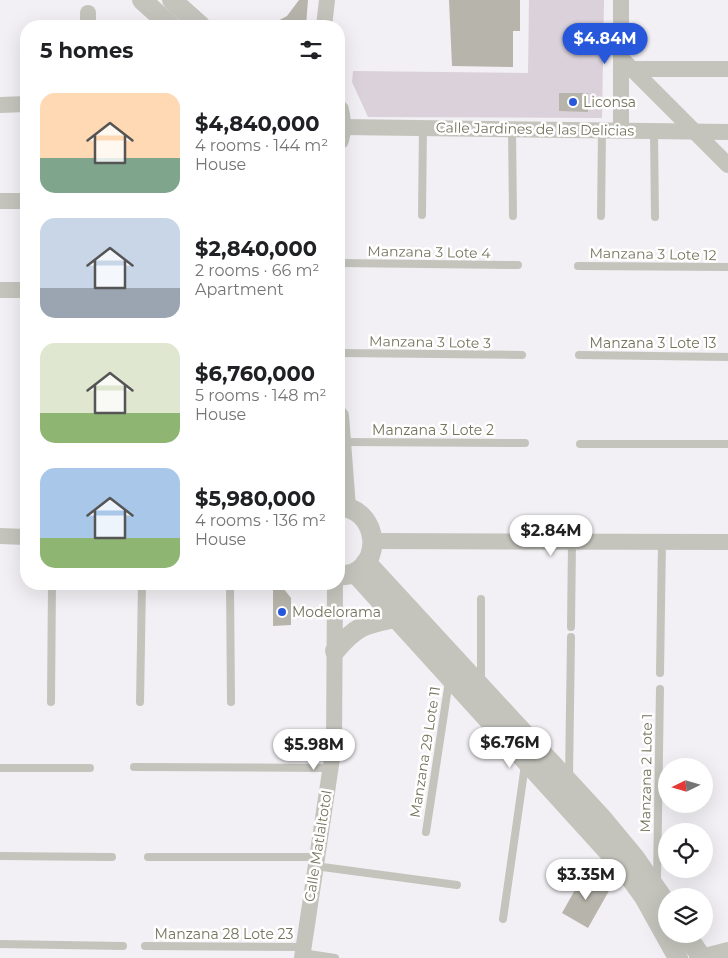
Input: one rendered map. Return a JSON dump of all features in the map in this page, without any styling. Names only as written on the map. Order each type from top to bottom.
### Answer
[{"type":"street","points":[[142,0],[164,20]]},
{"type":"street","points":[[172,0],[194,20]]},
{"type":"street","points":[[325,20],[327,0]]},
{"type":"street","points":[[621,0],[626,63],[621,130]]},
{"type":"street","points":[[626,63],[728,69]]},
{"type":"street","points":[[626,63],[728,166]]},
{"type":"street","points":[[0,104],[20,104]]},
{"type":"street","name":"Calle Jardines de las Delicias","points":[[345,125],[728,132]]},
{"type":"street","points":[[0,201],[20,201]]},
{"type":"street","points":[[0,290],[20,290]]},
{"type":"street","points":[[345,508],[360,514],[370,526],[373,541],[372,552],[353,570]]},
{"type":"street","points":[[0,536],[20,536]]},
{"type":"street","points":[[373,541],[728,542]]},
{"type":"street","points":[[353,570],[623,868],[648,904],[678,958]]},
{"type":"street","points":[[353,570],[481,687],[620,838],[658,891]]},
{"type":"street","name":"Calle Matlaltotol","points":[[302,953],[335,729],[335,590]]},
{"type":"street","points":[[335,651],[351,633],[369,623],[396,618]]},
{"type":"street","points":[[691,943],[700,958],[728,950]]},
{"type":"lane","points":[[422,214],[423,128]]},
{"type":"lane","points":[[512,129],[513,216]]},
{"type":"lane","points":[[602,130],[602,216]]},
{"type":"lane","points":[[654,131],[655,217]]},
{"type":"lane","name":"Manzana 3 Lote 4","points":[[345,263],[518,265]]},
{"type":"lane","name":"Manzana 3 Lote 12","points":[[578,266],[728,267]]},
{"type":"lane","name":"Manzana 3 Lote 3","points":[[345,353],[522,355]]},
{"type":"lane","name":"Manzana 3 Lote 13","points":[[579,355],[728,356]]},
{"type":"lane","name":"Manzana 3 Lote 2","points":[[345,442],[525,443]]},
{"type":"lane","points":[[580,444],[728,444]]},
{"type":"lane","points":[[571,627],[572,542]]},
{"type":"lane","points":[[660,673],[662,542]]},
{"type":"lane","points":[[51,702],[52,590]]},
{"type":"lane","points":[[140,702],[142,590]]},
{"type":"lane","points":[[230,590],[231,702]]},
{"type":"lane","points":[[481,599],[481,687]]},
{"type":"lane","points":[[569,782],[571,637]]},
{"type":"lane","name":"Manzana 29 Lote 11","points":[[426,832],[449,676]]},
{"type":"lane","name":"Manzana 2 Lote 1","points":[[660,688],[661,888]]},
{"type":"lane","points":[[503,919],[526,761]]},
{"type":"lane","points":[[134,767],[330,768]]},
{"type":"lane","points":[[0,768],[90,768]]},
{"type":"lane","points":[[0,856],[112,856]]},
{"type":"lane","points":[[148,858],[316,862],[457,885]]},
{"type":"lane","points":[[0,944],[123,946]]},
{"type":"lane","name":"Manzana 28 Lote 23","points":[[145,946],[302,953],[334,958]]},
{"type":"shaded area","points":[[529,0],[604,0],[602,118],[368,117],[352,82],[353,71],[528,73]]},
{"type":"building","points":[[299,0],[308,0],[306,20],[279,20],[287,16]]},
{"type":"building","points":[[449,0],[520,0],[520,31],[513,31],[513,67],[452,66]]},
{"type":"building","name":"Liconsa","points":[[559,93],[588,93],[588,112],[559,111]]},
{"type":"building","name":"Modelorama","points":[[273,590],[285,590],[291,598],[291,625],[273,626]]},
{"type":"building","points":[[584,874],[610,889],[588,928],[562,913]]},
{"type":"place","name":"Liconsa","points":[[573,102]]},
{"type":"place","name":"Modelorama","points":[[282,612]]}]
